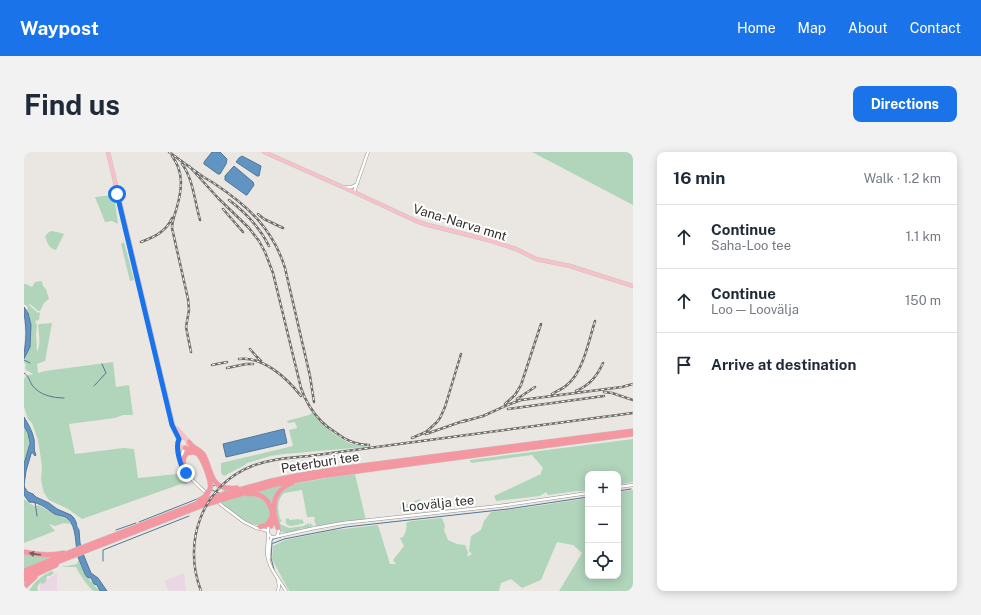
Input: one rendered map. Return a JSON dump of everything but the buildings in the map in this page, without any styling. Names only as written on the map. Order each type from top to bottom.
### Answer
[{"type":"highway","name":"Peterburi tee","points":[[85,549],[214,497],[290,477],[633,431]]},
{"type":"highway","name":"Peterburi tee","points":[[24,571],[201,506],[277,484],[321,476],[633,434]]},
{"type":"highway","points":[[189,442],[191,446],[199,450],[203,455],[212,477],[220,486],[230,488],[255,483],[260,484]]},
{"type":"highway","points":[[178,511],[204,498],[210,490],[210,482],[200,457],[195,451],[185,448]]},
{"type":"highway","points":[[183,465],[184,457],[187,453],[194,452],[200,457]]},
{"type":"highway","points":[[278,530],[274,506],[275,498],[278,492],[289,484],[321,476]]},
{"type":"highway","points":[[226,498],[251,493],[266,499],[270,505],[273,522],[270,526]]},
{"type":"highway","points":[[260,527],[269,523],[272,516]]},
{"type":"highway","points":[[24,552],[36,555],[74,553]]},
{"type":"highway","name":"Peterburi tee","points":[[24,575],[68,558],[74,553]]},
{"type":"highway","points":[[24,580],[41,573],[68,558]]},
{"type":"highway","points":[[24,587],[41,573]]},
{"type":"main road","points":[[108,152],[172,419],[177,430],[189,442],[188,446],[185,448],[181,448],[179,446],[179,439],[172,425],[172,419]]},
{"type":"main road","name":"Vana-Narva mnt","points":[[264,152],[428,225],[492,241],[516,249],[536,259],[570,266],[633,286]]},
{"type":"main road","points":[[179,439],[184,437]]},
{"type":"street","points":[[354,192],[368,152]]},
{"type":"street","points":[[344,187],[352,187],[357,183]]},
{"type":"street","points":[[179,446],[180,461],[184,470],[204,491]]},
{"type":"street","points":[[185,448],[181,456],[186,473]]},
{"type":"street","points":[[621,487],[633,485]]},
{"type":"street","name":"Loovälja tee","points":[[277,536],[343,523],[499,506],[585,493]]},
{"type":"street","points":[[220,504],[252,526],[265,530],[272,537]]},
{"type":"street","points":[[252,526],[274,526],[278,530],[277,536],[272,537]]},
{"type":"street","points":[[270,526],[267,551],[269,562],[278,581],[278,590],[282,588],[286,590]]},
{"type":"street","name":"Loovälja tee","points":[[278,530],[283,533],[290,533]]},
{"type":"street","points":[[269,562],[269,548],[272,537]]},
{"type":"street","points":[[276,577],[286,590]]},
{"type":"shaded area","points":[[57,573],[57,591],[40,591],[40,584]]},
{"type":"shaded area","points":[[184,573],[186,591],[169,591],[164,581]]},
{"type":"green space","points":[[532,152],[633,152],[633,205]]},
{"type":"green space","points":[[114,195],[118,224],[112,221],[105,222],[95,197]]},
{"type":"green space","points":[[52,231],[64,234],[56,250],[50,247],[45,236]]},
{"type":"green space","points":[[124,242],[134,280],[130,281],[121,244]]},
{"type":"green space","points":[[41,281],[46,289],[49,299],[44,303],[40,311],[30,304],[29,305],[38,313],[40,312],[39,320],[35,321],[37,325],[37,352],[39,343],[38,325],[52,323],[45,361],[37,364],[38,373],[113,362],[116,387],[129,385],[133,415],[123,415],[115,418],[69,424],[75,454],[123,448],[134,449],[138,478],[183,474],[187,480],[187,484],[181,484],[82,519],[68,509],[49,500],[44,493],[41,480],[42,466],[38,440],[24,407],[24,379],[26,376],[33,374],[26,370],[26,365],[24,362],[30,347],[31,325],[27,310],[28,307],[24,304],[24,284],[32,287],[35,282]]},
{"type":"green space","points":[[312,413],[328,429],[342,439],[352,444],[366,446],[271,456],[247,463],[224,476],[221,473],[221,463],[293,446],[289,430],[297,428],[295,422],[288,423],[287,421]]},
{"type":"green space","points":[[24,426],[28,432],[29,443],[24,464]]},
{"type":"green space","points":[[633,439],[633,482],[621,484],[621,471],[585,471],[585,490],[548,495],[546,492],[540,496],[496,501],[494,496],[541,474],[543,468],[532,455],[471,463],[470,460]]},
{"type":"green space","points":[[355,474],[366,520],[316,526],[314,520],[315,517],[307,517],[302,490],[284,493],[281,496],[278,506],[280,519],[282,520],[280,524],[289,528],[303,526],[309,523],[309,525],[310,523],[313,525],[309,528],[285,533],[280,530],[276,520],[275,509],[278,494],[293,484]]},
{"type":"green space","points":[[288,484],[281,488],[273,510],[270,504],[251,492]]},
{"type":"green space","points":[[633,490],[633,591],[559,591],[582,553],[573,545],[557,542],[541,580],[522,588],[511,579],[501,583],[499,591],[289,591],[272,559],[273,546],[285,540],[335,530],[378,525],[390,564],[396,564],[393,560],[404,546],[400,538],[403,537],[406,532],[406,523],[411,521],[442,518],[445,526],[444,530],[448,540],[457,544],[465,545],[468,552],[467,557],[472,554],[469,551],[471,536],[481,530],[484,521],[491,512],[585,498],[585,579],[621,579],[621,492]]},
{"type":"green space","points":[[251,494],[256,495],[267,502],[271,515],[267,523],[263,525],[249,523],[221,502]]},
{"type":"green space","points":[[24,499],[36,507],[38,505],[67,519],[71,524],[64,523],[55,526],[49,524],[55,531],[24,543]]},
{"type":"green space","points":[[420,499],[419,508],[401,510],[400,507]]},
{"type":"green space","points":[[288,518],[290,520],[302,519],[304,523],[289,526],[286,522],[286,519]]},
{"type":"green space","points":[[24,554],[57,556],[24,570]]},
{"type":"green space","points":[[79,560],[87,577],[89,577],[90,581],[93,582],[100,591],[93,591],[83,579],[76,567],[61,567],[77,564]]},
{"type":"green space","points":[[52,571],[54,573],[47,576],[46,581],[43,584],[40,583],[37,587],[38,591],[29,591],[39,579]]},
{"type":"water","points":[[212,152],[220,152],[227,159],[226,164],[220,174],[204,164]]},
{"type":"water","points":[[242,156],[261,166],[259,176],[236,162]]},
{"type":"water","points":[[234,166],[253,182],[254,185],[247,195],[225,180],[225,176]]},
{"type":"water","points":[[24,307],[28,313],[31,325],[30,347],[24,359],[26,333]]},
{"type":"water","points":[[24,417],[33,436],[36,455],[35,456],[32,452],[31,454],[24,485],[24,464],[30,443],[28,433],[24,426]]},
{"type":"water","points":[[284,429],[287,443],[226,457],[223,444]]},
{"type":"water","points":[[24,485],[28,492],[74,518],[79,530],[80,543],[84,556],[91,573],[98,578],[107,591],[100,591],[91,578],[87,577],[85,574],[78,557],[71,522],[63,516],[55,514],[41,505],[29,502],[24,495]]},
{"type":"waterway","points":[[24,360],[30,363]]},
{"type":"waterway","points":[[94,386],[106,373],[102,364]]},
{"type":"waterway","points":[[24,373],[32,385],[42,394],[51,397],[64,398]]},
{"type":"waterway","points":[[213,486],[215,485],[219,488]]},
{"type":"waterway","points":[[621,491],[631,489]]},
{"type":"waterway","points":[[212,490],[219,493]]},
{"type":"waterway","points":[[224,490],[229,490],[224,492]]},
{"type":"waterway","points":[[274,569],[271,558],[272,543],[284,539],[346,527],[508,509],[585,497]]},
{"type":"waterway","points":[[139,522],[197,499]]},
{"type":"waterway","points":[[35,502],[37,516]]},
{"type":"waterway","points":[[103,561],[103,550],[189,516]]},
{"type":"waterway","points":[[116,530],[136,523]]},
{"type":"waterway","points":[[272,541],[273,539],[281,537]]},
{"type":"railway","points":[[169,152],[238,201],[258,220],[274,242],[285,268],[310,376],[314,402]]},
{"type":"railway","points":[[172,156],[179,168],[181,181],[180,194],[172,228],[188,299],[189,310],[186,327],[191,352]]},
{"type":"railway","points":[[182,164],[189,176],[200,220]]},
{"type":"railway","points":[[189,166],[218,198],[249,228],[265,252],[273,273],[301,388],[315,415],[330,429],[350,442],[369,445]]},
{"type":"railway","points":[[229,200],[252,221],[269,246]]},
{"type":"railway","points":[[223,209],[243,232]]},
{"type":"railway","points":[[258,214],[264,219],[283,228]]},
{"type":"railway","points":[[141,242],[155,236],[163,230],[172,218]]},
{"type":"railway","points":[[552,394],[566,386],[578,372],[582,364],[595,321]]},
{"type":"railway","points":[[505,404],[515,395],[521,385],[541,324]]},
{"type":"railway","points":[[250,349],[261,361]]},
{"type":"railway","points":[[412,438],[426,432],[440,418],[445,407],[461,354]]},
{"type":"railway","points":[[239,359],[257,361],[274,370],[289,382],[301,396]]},
{"type":"railway","points":[[212,365],[227,362]]},
{"type":"railway","points":[[576,391],[592,380],[603,363]]},
{"type":"railway","points":[[227,368],[253,364]]},
{"type":"railway","points":[[462,422],[483,416],[521,400],[622,387],[633,384]]},
{"type":"railway","points":[[517,399],[535,387]]},
{"type":"railway","points":[[604,392],[633,400]]},
{"type":"railway","points":[[508,409],[604,396]]},
{"type":"railway","points":[[201,591],[196,572],[194,554],[196,535],[201,518],[209,501],[220,487],[235,475],[252,466],[280,459],[633,413]]},
{"type":"railway","points":[[426,434],[466,420]]},
{"type":"route","points":[[117,194],[172,419],[172,425],[179,439],[178,444],[180,461],[186,473]]}]
